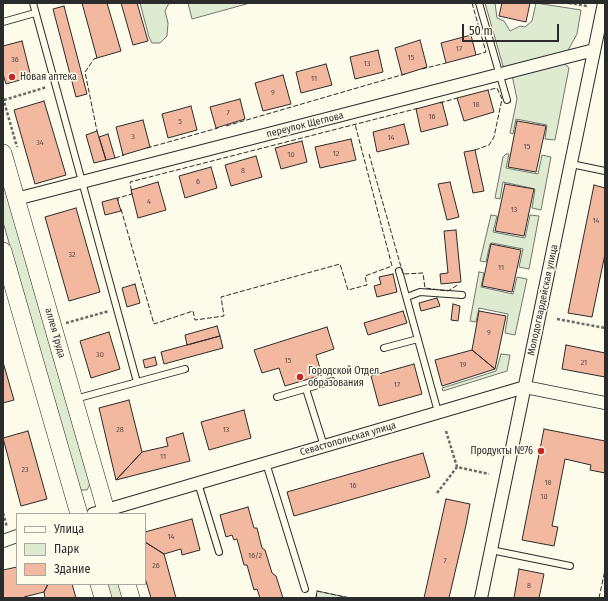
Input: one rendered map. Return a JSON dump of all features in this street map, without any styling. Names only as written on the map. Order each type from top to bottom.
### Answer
[{"type":"main road","name":"аллея Труда","points":[[3,153],[74,399],[102,513]]},
{"type":"main road","points":[[4,258],[79,513]]},
{"type":"main road","points":[[99,585],[103,598]]},
{"type":"main road","points":[[127,585],[131,598]]},
{"type":"street","name":"Молодогвардейская улица","points":[[481,598],[604,3]]},
{"type":"street","name":"переулок Щеглова","points":[[16,199],[594,50]]},
{"type":"street","name":"Севастопольская улица","points":[[102,513],[198,483],[525,387],[605,403]]},
{"type":"street","points":[[3,541],[16,536]]},
{"type":"lane","points":[[33,3],[137,382]]},
{"type":"lane","points":[[479,3],[507,100]]},
{"type":"lane","points":[[3,22],[35,13]]},
{"type":"lane","points":[[571,164],[605,171]]},
{"type":"lane","points":[[399,271],[438,412]]},
{"type":"lane","points":[[407,297],[420,292],[462,295]]},
{"type":"lane","points":[[384,348],[418,339]]},
{"type":"lane","points":[[74,399],[185,369]]},
{"type":"lane","points":[[277,397],[332,381]]},
{"type":"lane","points":[[306,389],[324,446]]},
{"type":"lane","points":[[266,463],[305,589]]},
{"type":"lane","points":[[198,483],[219,552]]},
{"type":"lane","points":[[491,550],[570,566]]},
{"type":"path","points":[[569,3],[587,6]]},
{"type":"path","points":[[4,100],[55,84]]},
{"type":"path","points":[[66,323],[117,308]]},
{"type":"path","points":[[557,319],[605,328]]},
{"type":"path","points":[[446,431],[457,467]]},
{"type":"path","points":[[457,467],[489,474]]},
{"type":"path","points":[[437,492],[457,467]]},
{"type":"green space","points":[[140,3],[169,3],[165,11],[168,23],[167,36],[160,43],[152,43],[149,37]]},
{"type":"green space","points":[[188,3],[250,3],[192,19]]},
{"type":"green space","points":[[485,3],[495,3],[497,18],[504,21],[510,31],[520,26],[525,27],[532,21],[536,3],[581,10],[577,34],[566,54],[508,69],[503,66]]},
{"type":"green space","points":[[563,62],[569,68],[555,140],[545,139],[547,125],[516,119],[513,134],[510,133],[517,99],[512,75]]},
{"type":"green space","points":[[506,154],[509,154],[506,168],[538,174],[542,155],[551,157],[541,210],[532,208],[535,189],[503,182],[500,199],[495,198],[503,157]]},
{"type":"green space","points":[[3,182],[90,484],[87,490],[81,490],[79,487],[3,222]]},
{"type":"green space","points":[[491,215],[497,216],[493,232],[525,238],[530,215],[539,216],[529,269],[519,267],[523,249],[492,243],[490,244],[486,262],[480,261]]},
{"type":"green space","points":[[479,272],[484,273],[481,287],[513,294],[517,277],[527,279],[515,335],[505,333],[508,314],[479,308],[476,322],[470,321]]},
{"type":"green space","points":[[501,354],[510,355],[507,371],[443,391],[442,388],[496,371]]},
{"type":"green space","points":[[107,585],[119,585],[123,598],[111,598]]},
{"type":"green space","points":[[317,591],[350,598],[316,598]]},
{"type":"building","points":[[82,3],[107,3],[121,51],[97,58]]},
{"type":"building","points":[[121,3],[137,3],[148,41],[133,45]]},
{"type":"building","points":[[502,3],[530,3],[526,22],[499,16]]},
{"type":"building","points":[[64,6],[87,94],[76,97],[53,9]]},
{"type":"building","points":[[471,35],[476,55],[446,63],[441,43]]},
{"type":"building","points":[[420,40],[427,67],[402,75],[395,48]]},
{"type":"building","points":[[22,41],[31,77],[6,84],[3,74],[3,46]]},
{"type":"building","points":[[378,50],[383,72],[355,79],[350,57]]},
{"type":"building","points":[[326,64],[332,85],[301,93],[296,72]]},
{"type":"building","points":[[283,75],[291,104],[263,111],[255,83]]},
{"type":"building","points":[[488,90],[494,112],[464,121],[457,98]]},
{"type":"building","points":[[240,99],[245,119],[216,128],[210,107]]},
{"type":"building","points":[[44,101],[66,175],[35,184],[14,110]]},
{"type":"building","points":[[442,102],[448,125],[421,132],[416,109]]},
{"type":"building","points":[[191,106],[197,130],[168,138],[162,114]]},
{"type":"building","points":[[143,120],[150,147],[123,155],[116,127]]},
{"type":"building","points":[[517,121],[546,126],[536,172],[508,167]]},
{"type":"building","points":[[404,124],[409,144],[377,152],[373,132]]},
{"type":"building","points":[[97,131],[106,160],[94,163],[86,135]]},
{"type":"building","points":[[108,134],[115,158],[106,160],[99,137]]},
{"type":"building","points":[[351,139],[356,160],[320,168],[315,147]]},
{"type":"building","points":[[302,141],[307,162],[281,169],[275,148]]},
{"type":"building","points":[[475,150],[484,191],[473,193],[464,152]]},
{"type":"building","points":[[256,156],[262,177],[231,186],[225,165]]},
{"type":"building","points":[[211,167],[217,188],[185,198],[179,176]]},
{"type":"building","points":[[158,182],[166,210],[138,218],[131,190]]},
{"type":"building","points":[[450,182],[459,217],[447,220],[438,184]]},
{"type":"building","points":[[505,184],[534,189],[524,236],[495,231]]},
{"type":"building","points":[[594,185],[605,188],[605,254],[592,317],[568,313]]},
{"type":"building","points":[[117,198],[121,211],[105,215],[102,202]]},
{"type":"building","points":[[76,208],[100,292],[69,301],[45,217]]},
{"type":"building","points":[[456,230],[461,282],[441,284],[440,274],[448,273],[444,231]]},
{"type":"building","points":[[491,244],[521,250],[512,292],[482,286]]},
{"type":"building","points":[[393,274],[397,292],[377,297],[374,286],[381,284],[379,277]]},
{"type":"building","points":[[135,284],[140,303],[127,307],[122,288]]},
{"type":"building","points":[[437,298],[440,306],[421,311],[419,303]]},
{"type":"building","points":[[453,304],[460,306],[458,321],[451,320]]},
{"type":"building","points":[[403,311],[407,323],[368,335],[364,323]]},
{"type":"building","points":[[479,311],[506,316],[495,369],[472,350]]},
{"type":"building","points":[[217,326],[220,336],[187,345],[185,335]]},
{"type":"building","points":[[327,327],[334,349],[316,355],[322,375],[285,386],[279,368],[262,373],[254,350]]},
{"type":"building","points":[[109,332],[120,369],[91,378],[80,341]]},
{"type":"building","points":[[220,336],[223,348],[164,364],[161,352]]},
{"type":"building","points":[[566,345],[605,353],[605,377],[562,369]]},
{"type":"building","points":[[472,350],[495,369],[442,386],[435,360]]},
{"type":"building","points":[[155,357],[157,365],[145,368],[143,360]]},
{"type":"building","points":[[3,362],[14,400],[3,403]]},
{"type":"building","points":[[414,364],[422,394],[379,406],[371,376]]},
{"type":"building","points":[[129,400],[142,452],[116,480],[99,408]]},
{"type":"building","points":[[244,410],[251,438],[209,450],[201,422]]},
{"type":"building","points":[[544,429],[605,441],[605,473],[590,470],[591,465],[565,459],[552,526],[558,527],[554,546],[522,540]]},
{"type":"building","points":[[28,431],[47,499],[21,506],[3,438]]},
{"type":"building","points":[[183,433],[190,461],[116,480],[142,452],[168,446],[166,438]]},
{"type":"building","points":[[423,453],[430,477],[294,516],[287,492]]},
{"type":"building","points":[[446,499],[470,504],[466,525],[449,598],[424,598]]},
{"type":"building","points":[[248,507],[254,528],[257,528],[262,548],[265,550],[272,573],[276,576],[283,598],[260,598],[257,589],[254,590],[247,565],[244,565],[237,539],[234,540],[232,535],[226,537],[220,515]]},
{"type":"building","points":[[192,519],[200,550],[182,555],[181,549],[164,554],[146,543],[146,532]]},
{"type":"building","points":[[146,543],[164,554],[176,598],[151,598],[146,581]]},
{"type":"building","points":[[16,567],[16,585],[48,585],[44,592],[24,597],[25,598],[3,598],[3,570]]},
{"type":"building","points":[[519,569],[544,574],[539,598],[514,598]]},
{"type":"building","points":[[48,585],[72,585],[76,598],[45,598],[44,592]]},
{"type":"fence","points":[[472,3],[486,52],[476,55]]},
{"type":"fence","points":[[97,58],[94,59],[85,72],[97,131]]},
{"type":"fence","points":[[422,69],[446,63]]},
{"type":"fence","points":[[226,126],[405,74]]},
{"type":"fence","points":[[475,150],[489,145],[494,137],[502,99],[497,88],[488,90]]},
{"type":"fence","points":[[440,103],[457,98]]},
{"type":"fence","points":[[118,201],[118,198],[132,194],[130,182],[419,108]]},
{"type":"fence","points":[[121,209],[154,324],[193,311],[195,320],[224,316],[221,297],[340,264],[348,290],[367,285],[365,276],[392,266],[355,124]]},
{"type":"fence","points":[[147,148],[218,128]]},
{"type":"fence","points":[[369,154],[403,274],[423,273],[425,288],[448,291],[459,284]]},
{"type":"fence","points":[[115,158],[124,155]]},
{"type":"fence","points":[[599,598],[605,570]]},
{"type":"fence","points":[[316,598],[317,591],[350,598]]},
{"type":"place","name":"Новая аптека","points":[[12,77]]},
{"type":"place","name":"Городской Отдел образования","points":[[300,377]]},
{"type":"place","name":"Продукты №76","points":[[541,451]]}]
